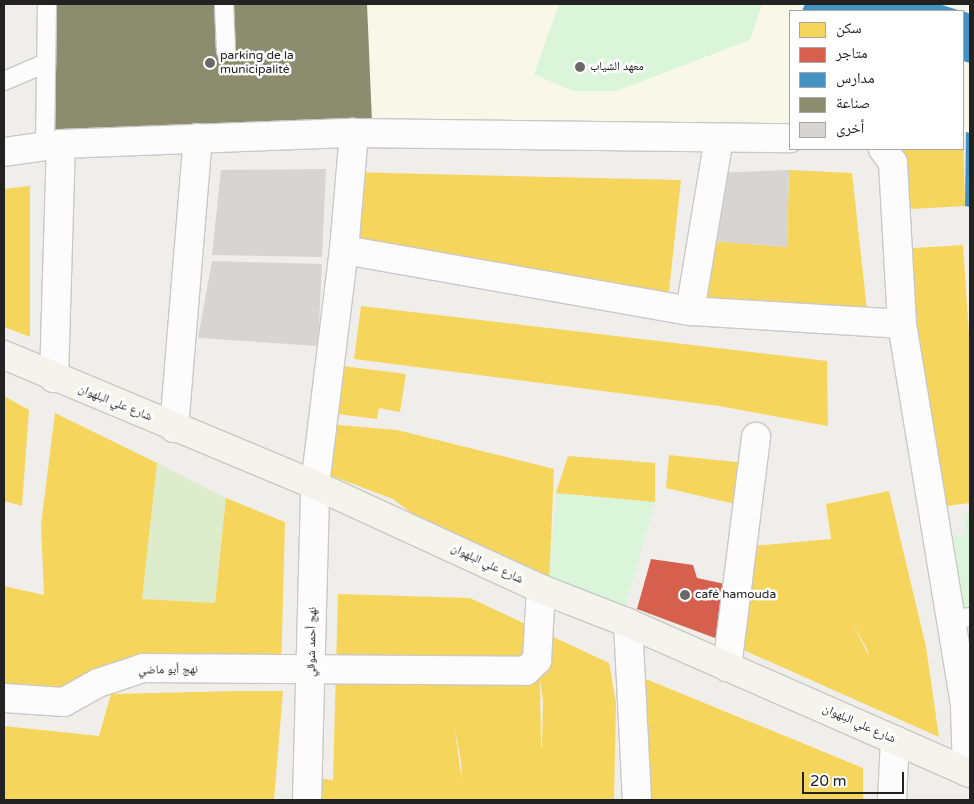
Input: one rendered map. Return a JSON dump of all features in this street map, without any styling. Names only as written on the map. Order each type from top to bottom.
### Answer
[{"type":"street","points":[[4,152],[53,145],[354,133],[789,138]]},
{"type":"street","name":"نهج أحمد شوقي","points":[[307,800],[315,484],[344,250],[354,133]]},
{"type":"street","points":[[174,428],[198,138]]},
{"type":"street","points":[[690,311],[719,138]]},
{"type":"street","points":[[53,145],[54,378]]},
{"type":"street","points":[[884,150],[893,162],[902,324],[961,618],[969,773]]},
{"type":"street","points":[[344,250],[690,311],[902,324]]},
{"type":"street","name":"شارع علي البلهوان","points":[[4,355],[174,428],[315,484],[541,589],[628,623],[969,773]]},
{"type":"street","points":[[727,667],[756,437]]},
{"type":"street","name":"نهج أبو ماضي","points":[[4,698],[64,702],[112,677],[143,668],[311,672],[526,671],[538,660],[541,589]]},
{"type":"street","points":[[628,623],[637,800]]},
{"type":"street","points":[[892,800],[895,740]]},
{"type":"lane","points":[[46,4],[46,63],[53,145]]},
{"type":"lane","points":[[224,4],[226,51]]},
{"type":"lane","points":[[4,81],[46,63]]},
{"type":"shaded area","name":"معهد الشياب","points":[[367,4],[970,4],[970,133],[964,132],[964,10],[789,10],[789,128],[372,123]]},
{"type":"green space","points":[[559,4],[762,4],[750,40],[616,91],[573,91],[534,74]]},
{"type":"green space","points":[[157,463],[226,498],[215,603],[142,599]]},
{"type":"green space","points":[[556,493],[655,502],[625,608],[549,586]]},
{"type":"green space","points":[[964,513],[970,513],[970,708],[940,537],[965,535]]},
{"type":"building: سكن","points":[[884,150],[963,150],[965,206],[893,210]]},
{"type":"building: سكن","points":[[789,170],[852,173],[868,319],[696,301],[701,240],[787,247]]},
{"type":"building: سكن","points":[[345,172],[681,180],[668,300],[340,255]]},
{"type":"building: سكن","points":[[30,186],[30,337],[4,327],[4,189]]},
{"type":"building: سكن","points":[[963,245],[970,349],[970,503],[928,508],[896,249]]},
{"type":"building: سكن","points":[[361,306],[827,361],[828,426],[719,406],[354,359]]},
{"type":"building: سكن","points":[[335,365],[406,374],[400,412],[379,408],[377,419],[329,413]]},
{"type":"building: سكن","points":[[4,396],[29,410],[22,506],[4,501]]},
{"type":"building: سكن","points":[[55,413],[157,463],[142,599],[215,603],[226,498],[285,522],[281,675],[106,664],[61,700],[4,696],[4,586],[44,595],[41,525]]},
{"type":"building: سكن","points":[[328,424],[397,430],[554,469],[549,586],[460,550],[393,499],[324,473]]},
{"type":"building: سكن","points":[[669,455],[745,463],[739,505],[666,488]]},
{"type":"building: سكن","points":[[568,456],[655,463],[655,502],[556,493]]},
{"type":"building: سكن","points":[[889,491],[926,647],[939,737],[723,641],[743,547],[831,539],[826,504]],"holes":[[[852,623],[867,649],[869,656]]]},
{"type":"building: سكن","points":[[338,594],[470,598],[609,663],[616,703],[614,800],[304,800],[306,777],[333,780]],"holes":[[[540,679],[543,701],[542,747],[541,747]],[[454,725],[461,761],[462,781]]]},
{"type":"building: سكن","points":[[641,677],[863,768],[863,800],[646,800]]},
{"type":"building: سكن","points":[[283,691],[274,800],[4,800],[4,726],[99,736],[111,694]]},
{"type":"building: متاجر","name":"café hamouda","points":[[651,559],[693,565],[697,578],[725,584],[723,641],[637,609]]},
{"type":"building: مدارس","points":[[805,4],[939,4],[958,10],[802,10]]},
{"type":"building: مدارس","points":[[964,11],[970,14],[970,63],[964,61]]},
{"type":"building: مدارس","points":[[966,132],[970,133],[970,207],[965,206]]},
{"type":"building: صناعة","name":"parking de la municipalité","points":[[50,4],[367,4],[372,123],[52,134]]},
{"type":"building: أخرى","points":[[326,169],[322,257],[212,255],[221,170]]},
{"type":"building: أخرى","points":[[789,170],[787,247],[701,240],[711,173]]},
{"type":"building: أخرى","points":[[212,261],[322,264],[318,346],[198,338]]},
{"type":"place","name":"parking de la municipalité","points":[[210,63]]},
{"type":"place","name":"معهد الشياب","points":[[580,67]]},
{"type":"place","name":"café hamouda","points":[[685,595]]}]
